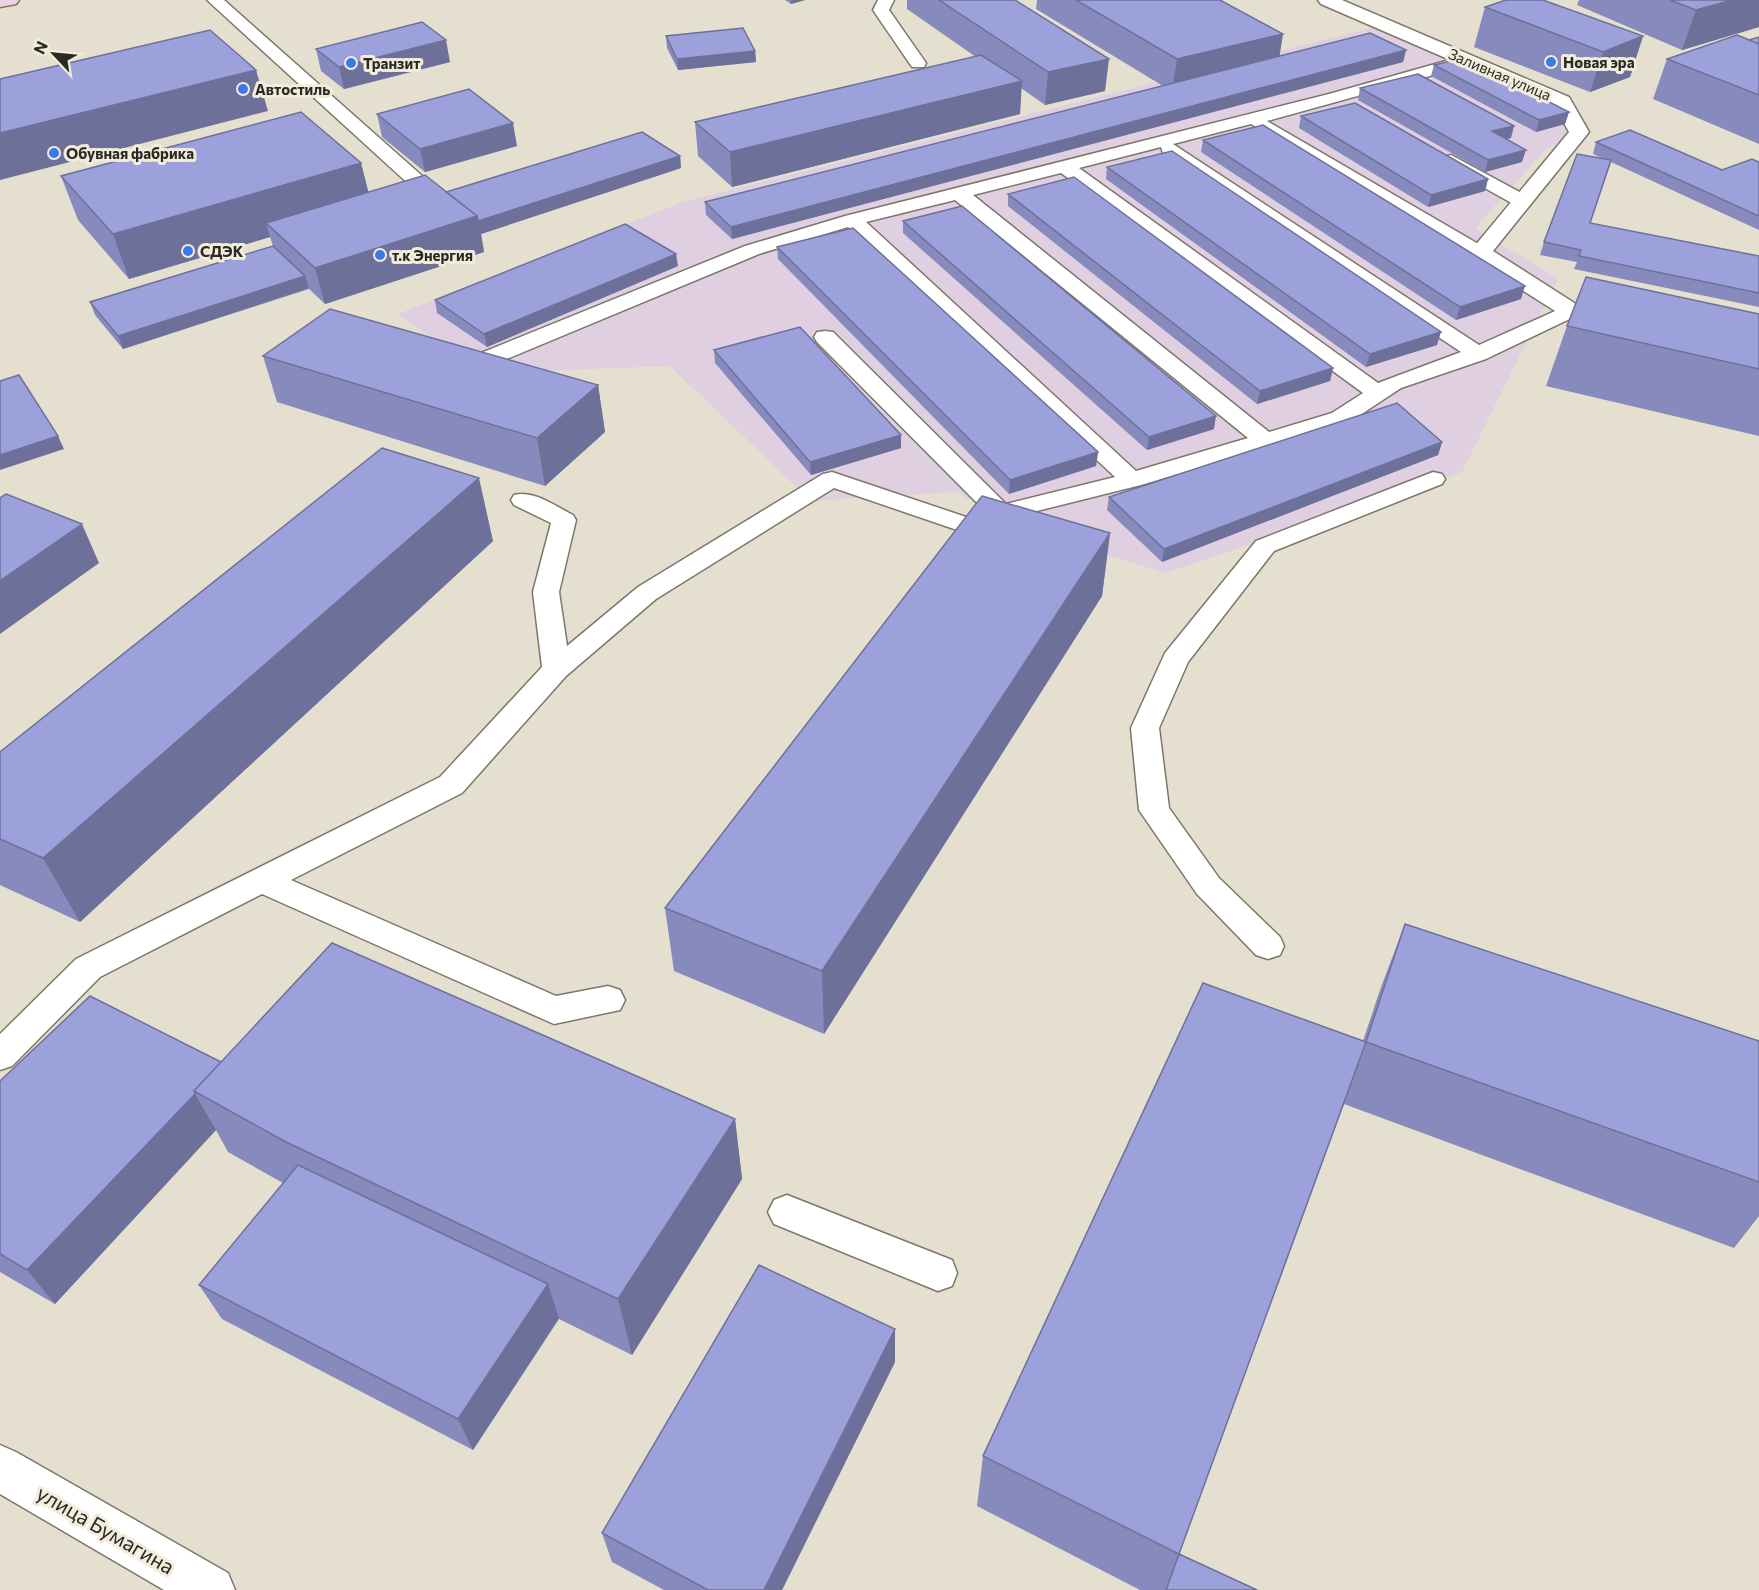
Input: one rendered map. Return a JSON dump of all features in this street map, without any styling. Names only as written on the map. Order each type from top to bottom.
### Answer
[{"type":"main road","points":[[0,2],[10,0]]},
{"type":"street","name":"Заливная улица","points":[[1327,0],[1562,101],[1579,132],[1480,254]]},
{"type":"street","points":[[1480,254],[1571,311]]},
{"type":"street","name":"улица Бумагина","points":[[0,1468],[211,1590]]},
{"type":"lane","points":[[215,0],[431,194]]},
{"type":"lane","points":[[886,0],[881,10],[918,63]]},
{"type":"lane","points":[[489,358],[752,249],[852,220],[1335,98],[1467,60]]},
{"type":"lane","points":[[1335,98],[1356,109]]},
{"type":"lane","points":[[1252,119],[1480,254]]},
{"type":"lane","points":[[1159,142],[1478,354]]},
{"type":"lane","points":[[1439,155],[1522,201]]},
{"type":"lane","points":[[1064,166],[1377,392]]},
{"type":"lane","points":[[958,193],[1265,440]]},
{"type":"lane","points":[[852,220],[1132,480]]},
{"type":"lane","points":[[825,337],[1001,513],[1132,480],[1340,418],[1393,383],[1478,354],[1571,311]]},
{"type":"lane","points":[[1268,946],[1208,886],[1154,810],[1145,728],[1175,659],[1265,546],[1433,478]]},
{"type":"lane","points":[[0,1056],[88,968],[451,785],[556,669],[647,593],[832,479],[966,525]]},
{"type":"lane","points":[[523,500],[564,520],[546,592],[556,669]]},
{"type":"lane","points":[[262,881],[554,1010],[608,1000]]},
{"type":"lane","points":[[787,1212],[938,1273]]},
{"type":"shaded area","points":[[1379,26],[1591,124],[1545,150],[1475,228],[1558,279],[1462,472],[1166,573],[1028,531],[956,492],[811,501],[670,366],[482,373],[398,314],[683,202]]},
{"type":"building","points":[[939,0],[1015,0],[1109,59],[1048,72]]},
{"type":"building","points":[[1076,0],[1220,0],[1283,34],[1177,59]]},
{"type":"building","points":[[1506,0],[1543,0],[1643,36],[1603,52],[1485,7]]},
{"type":"building","points":[[1670,0],[1732,0],[1696,10]]},
{"type":"building","points":[[422,22],[446,40],[339,67],[316,49]]},
{"type":"building","points":[[743,28],[755,51],[677,59],[666,36]]},
{"type":"building","points":[[210,30],[256,70],[0,133],[0,79]]},
{"type":"building","points":[[1370,33],[1406,50],[731,227],[705,202]]},
{"type":"building","points":[[1737,35],[1759,44],[1759,95],[1667,59]]},
{"type":"building","points":[[1759,37],[1759,44],[1749,40]]},
{"type":"building","points":[[981,55],[1022,81],[730,152],[695,122]]},
{"type":"building","points":[[1463,58],[1569,112],[1539,120],[1434,65]]},
{"type":"building","points":[[1418,74],[1514,126],[1492,131],[1526,150],[1488,160],[1360,88]]},
{"type":"building","points":[[469,89],[513,123],[420,149],[377,114]]},
{"type":"building","points":[[1355,103],[1488,179],[1431,195],[1301,116]]},
{"type":"building","points":[[301,112],[361,163],[113,234],[61,176]]},
{"type":"building","points":[[1263,125],[1525,286],[1460,307],[1203,140]]},
{"type":"building","points":[[1630,130],[1722,170],[1752,159],[1759,162],[1759,216],[1596,142]]},
{"type":"building","points":[[642,132],[680,156],[478,221],[477,216],[446,192]]},
{"type":"building","points":[[1172,151],[1441,332],[1370,354],[1107,167]]},
{"type":"building","points":[[1577,154],[1611,160],[1590,223],[1759,256],[1759,293],[1579,256],[1581,250],[1544,242]]},
{"type":"building","points":[[425,175],[477,216],[315,268],[266,223]]},
{"type":"building","points":[[1074,177],[1333,368],[1260,391],[1008,194]]},
{"type":"building","points":[[962,206],[1216,416],[1149,437],[903,221]]},
{"type":"building","points":[[625,224],[676,254],[484,334],[435,300]]},
{"type":"building","points":[[853,228],[1098,452],[1010,480],[777,247]]},
{"type":"building","points":[[273,246],[305,276],[118,336],[90,302]]},
{"type":"building","points":[[1586,277],[1759,314],[1759,369],[1567,326]]},
{"type":"building","points":[[330,309],[598,385],[537,438],[263,356]]},
{"type":"building","points":[[800,327],[901,435],[810,462],[714,350]]},
{"type":"building","points":[[19,375],[58,436],[0,455],[0,381]]},
{"type":"building","points":[[1397,403],[1442,442],[1164,549],[1109,497]]},
{"type":"building","points":[[382,448],[479,478],[43,858],[0,839],[0,752]]},
{"type":"building","points":[[6,494],[82,524],[0,581],[0,498]]},
{"type":"building","points":[[982,496],[1110,533],[822,971],[665,908]]},
{"type":"building","points":[[1405,924],[1759,1041],[1759,1182],[1366,1042]]},
{"type":"building","points":[[332,943],[735,1119],[618,1299],[286,1142],[194,1091]]},
{"type":"building","points":[[1203,983],[1366,1042],[1179,1554],[983,1456]]},
{"type":"building","points":[[90,996],[221,1062],[194,1091],[195,1094],[27,1270],[0,1254],[0,1081]]},
{"type":"building","points":[[298,1165],[548,1284],[458,1419],[199,1285]]},
{"type":"building","points":[[759,1265],[895,1329],[764,1590],[708,1590],[602,1533]]},
{"type":"building","points":[[1179,1554],[1257,1590],[1166,1590]]},
{"type":"place","name":"Новая эра","points":[[1551,62]]},
{"type":"place","name":"Транзит","points":[[351,63]]},
{"type":"place","name":"Автостиль","points":[[243,89]]},
{"type":"place","name":"Обувная фабрика","points":[[54,153]]},
{"type":"place","name":"СДЭК","points":[[188,251]]},
{"type":"place","name":"т.к Энергия","points":[[380,255]]}]
